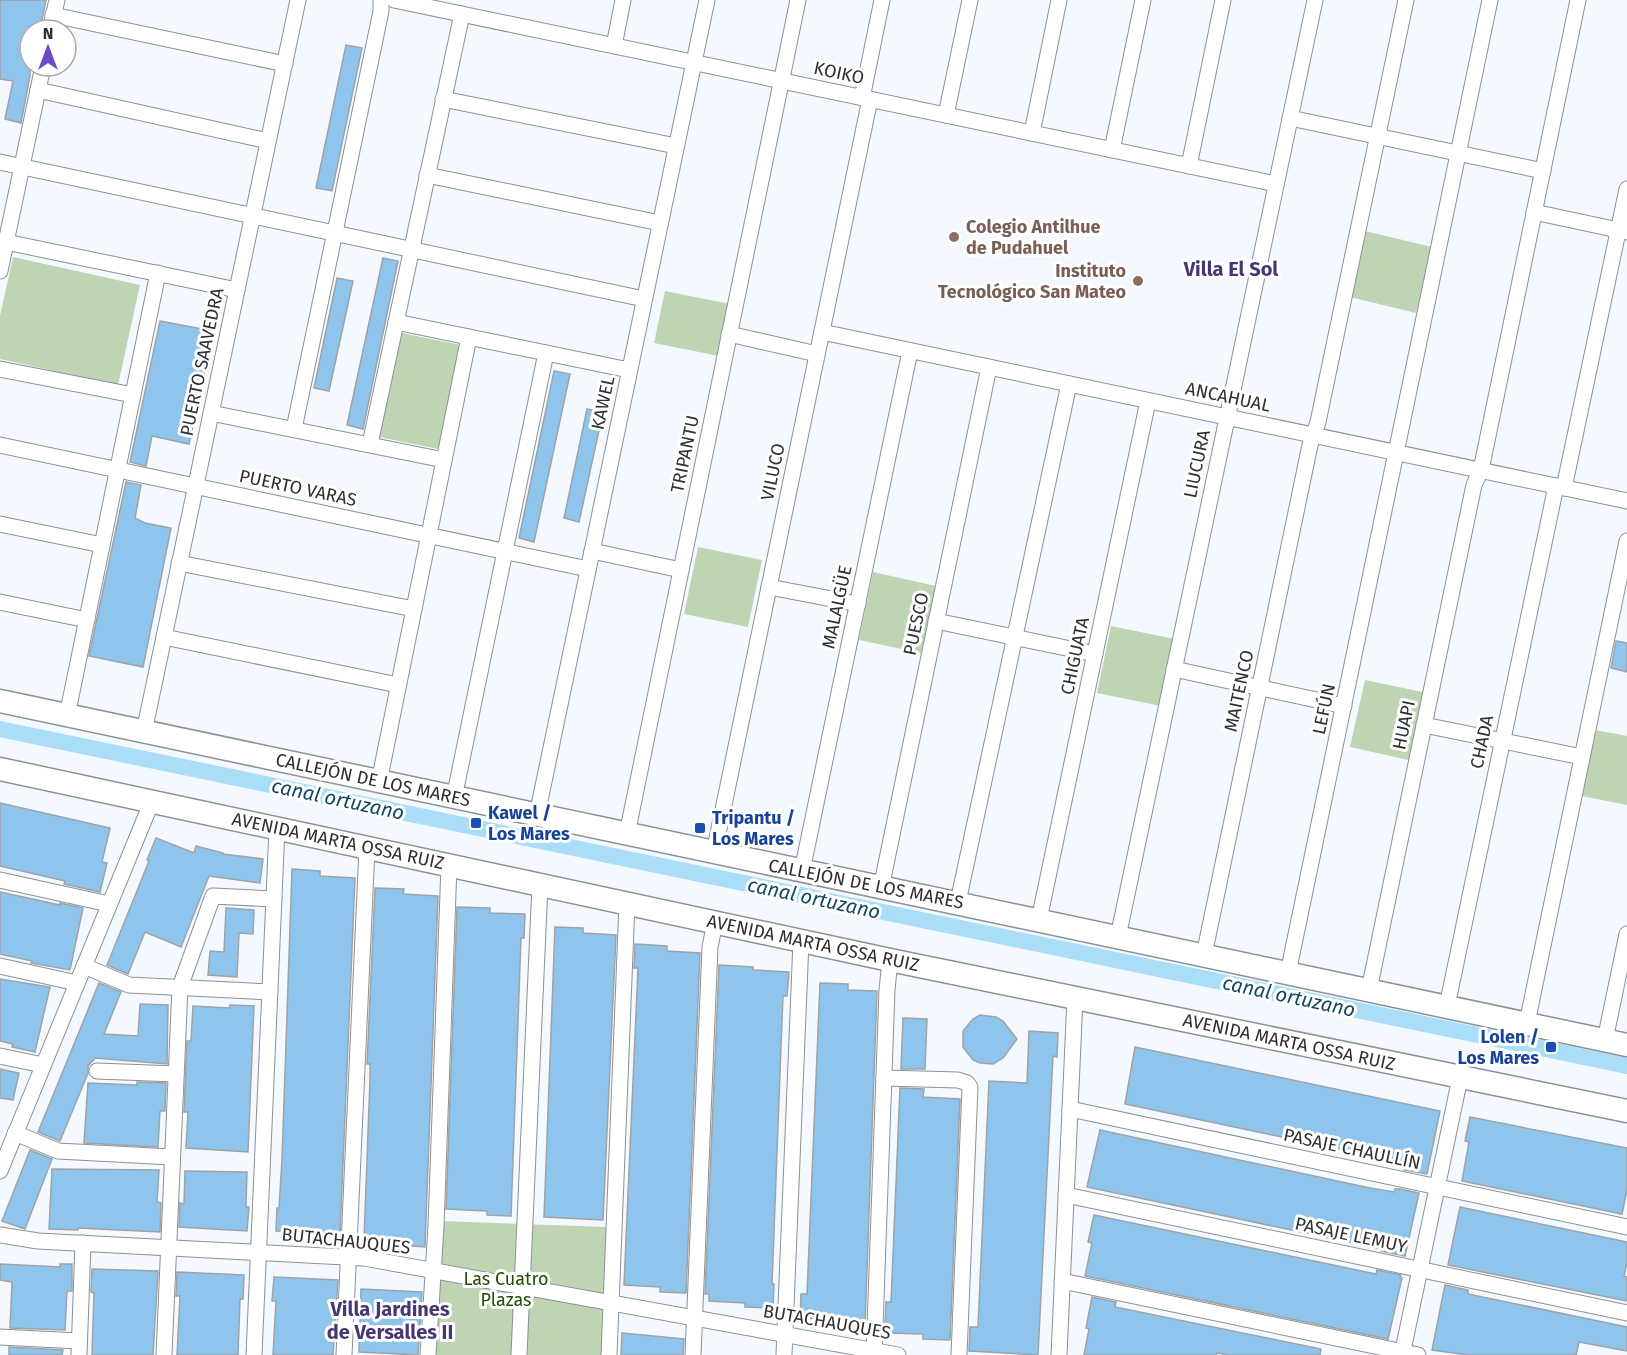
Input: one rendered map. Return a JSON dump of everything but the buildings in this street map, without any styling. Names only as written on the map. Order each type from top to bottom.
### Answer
[{"type":"street","name":"PUERTO SAAVEDRA","points":[[144,732],[298,0]]},
{"type":"street","points":[[294,429],[381,11],[381,0]]},
{"type":"street","name":"KOIKO","points":[[394,0],[1276,184]]},
{"type":"street","points":[[614,46],[623,0]]},
{"type":"street","name":"KAWEL","points":[[537,815],[707,0]]},
{"type":"street","name":"TRIPANTU","points":[[627,834],[798,0]]},
{"type":"street","name":"VILUCO","points":[[714,852],[822,332],[866,99],[882,0]]},
{"type":"street","points":[[946,115],[970,0]]},
{"type":"street","points":[[1032,133],[1059,0]]},
{"type":"street","points":[[1112,150],[1143,0]]},
{"type":"street","points":[[1189,166],[1223,0]]},
{"type":"street","name":"LIUCURA","points":[[1118,937],[1314,0]]},
{"type":"street","name":"MAITENCO","points":[[1204,955],[1406,0]]},
{"type":"street","name":"LEFÚN","points":[[1288,972],[1490,0]]},
{"type":"street","name":"HUAPI","points":[[1369,990],[1474,485],[1481,470],[1578,0]]},
{"type":"street","points":[[370,444],[462,14]]},
{"type":"street","points":[[53,15],[285,64]]},
{"type":"street","points":[[0,271],[40,78]]},
{"type":"street","points":[[38,90],[268,141]]},
{"type":"street","points":[[444,99],[676,146]]},
{"type":"street","points":[[1290,117],[1543,171]]},
{"type":"street","points":[[0,162],[644,299]]},
{"type":"street","points":[[427,174],[660,223]]},
{"type":"street","name":"CHADA","points":[[1447,1006],[1560,487],[1623,231],[1627,189]]},
{"type":"street","points":[[1534,212],[1623,231]]},
{"type":"street","points":[[6,242],[237,290]]},
{"type":"street","points":[[67,716],[158,273]]},
{"type":"street","points":[[396,322],[629,370]]},
{"type":"street","name":"ANCAHUAL","points":[[822,332],[1627,501]]},
{"type":"street","points":[[729,334],[817,354]]},
{"type":"street","points":[[379,782],[469,337]]},
{"type":"street","name":"MALALGÜE","points":[[802,871],[910,351]]},
{"type":"street","points":[[454,798],[546,353]]},
{"type":"street","name":"PUESCO","points":[[881,888],[989,367]]},
{"type":"street","points":[[0,369],[133,395]]},
{"type":"street","points":[[958,902],[1069,384]]},
{"type":"street","name":"CHIGUATA","points":[[1039,920],[1148,401]]},
{"type":"street","points":[[211,413],[444,460]]},
{"type":"street","name":"PUERTO VARAS","points":[[0,445],[588,569]]},
{"type":"street","points":[[0,524],[102,545]]},
{"type":"street","points":[[1527,1023],[1627,541]]},
{"type":"street","points":[[592,551],[681,570]]},
{"type":"street","points":[[179,563],[414,609]]},
{"type":"street","points":[[769,586],[858,604]]},
{"type":"street","points":[[0,602],[87,620]]},
{"type":"street","points":[[936,621],[1095,654]]},
{"type":"street","points":[[164,638],[398,685]]},
{"type":"street","points":[[1174,669],[1344,706]]},
{"type":"street","name":"CALLEJÓN DE LOS MARES","points":[[0,701],[1627,1045]]},
{"type":"street","points":[[1424,725],[1582,757]]},
{"type":"street","name":"AVENIDA MARTA OSSA RUIZ","points":[[0,769],[890,960],[1627,1111]]},
{"type":"street","points":[[0,1171],[8,1141],[43,1065],[152,801]]},
{"type":"street","points":[[254,1355],[277,828]]},
{"type":"street","points":[[344,1355],[367,848]]},
{"type":"street","points":[[429,1355],[449,865]]},
{"type":"street","points":[[0,880],[109,904]]},
{"type":"street","points":[[519,1355],[540,885]]},
{"type":"street","points":[[164,1355],[180,987],[213,896],[274,899]]},
{"type":"street","points":[[609,1355],[627,903]]},
{"type":"street","points":[[693,1355],[710,947],[715,922]]},
{"type":"street","points":[[1605,1040],[1627,934]]},
{"type":"street","points":[[784,1355],[801,941]]},
{"type":"street","points":[[874,1353],[890,960]]},
{"type":"street","points":[[0,966],[77,983]]},
{"type":"street","points":[[84,966],[129,985],[270,992]]},
{"type":"street","points":[[1059,1355],[1075,998]]},
{"type":"street","points":[[0,1056],[43,1065]]},
{"type":"street","points":[[97,1071],[176,1074]]},
{"type":"street","points":[[884,1078],[958,1080],[967,1083],[970,1087],[959,1355]]},
{"type":"street","points":[[1062,1281],[1408,1354],[1420,1269],[1460,1078]]},
{"type":"street","name":"PASAJE CHAULLÍN","points":[[1070,1109],[1627,1227]]},
{"type":"street","points":[[8,1141],[58,1150],[172,1157]]},
{"type":"street","name":"PASAJE LEMUY","points":[[1066,1196],[1627,1313]]},
{"type":"street","name":"BUTACHAUQUES","points":[[0,1234],[25,1240],[348,1257],[433,1270],[785,1334],[874,1353],[898,1355]]},
{"type":"street","points":[[0,1337],[79,1348],[83,1243]]},
{"type":"green space","points":[[1365,231],[1432,247],[1416,313],[1350,297]]},
{"type":"green space","points":[[13,257],[140,285],[118,385],[0,359],[0,316]]},
{"type":"green space","points":[[665,291],[730,304],[719,356],[654,343]]},
{"type":"green space","points":[[402,333],[461,345],[438,449],[379,437]]},
{"type":"green space","points":[[698,547],[762,560],[748,627],[684,614]]},
{"type":"green space","points":[[873,572],[936,586],[921,653],[859,640]]},
{"type":"green space","points":[[1111,626],[1175,639],[1161,706],[1097,693]]},
{"type":"green space","points":[[1365,680],[1427,693],[1413,761],[1350,747]]},
{"type":"green space","points":[[1595,730],[1627,736],[1627,805],[1582,796]]},
{"type":"green space","name":"Las Cuatro Plazas","points":[[441,1221],[607,1227],[602,1355],[435,1355]]},
{"type":"waterway","name":"canal ortuzano","points":[[0,729],[1627,1066]]},
{"type":"place","name":"Colegio Antilhue de Pudahuel","points":[[954,237]]},
{"type":"place","name":"Instituto Tecnológico San Mateo","points":[[1138,281]]},
{"type":"place","name":"Kawel / Los Mares","points":[[476,823]]},
{"type":"place","name":"Tripantu / Los Mares","points":[[700,828]]},
{"type":"place","name":"Lolen / Los Mares","points":[[1551,1047]]},
{"type":"district","name":"Villa El Sol","points":[[1231,269]]},
{"type":"district","name":"Villa Jardines de Versalles II","points":[[390,1320]]}]
